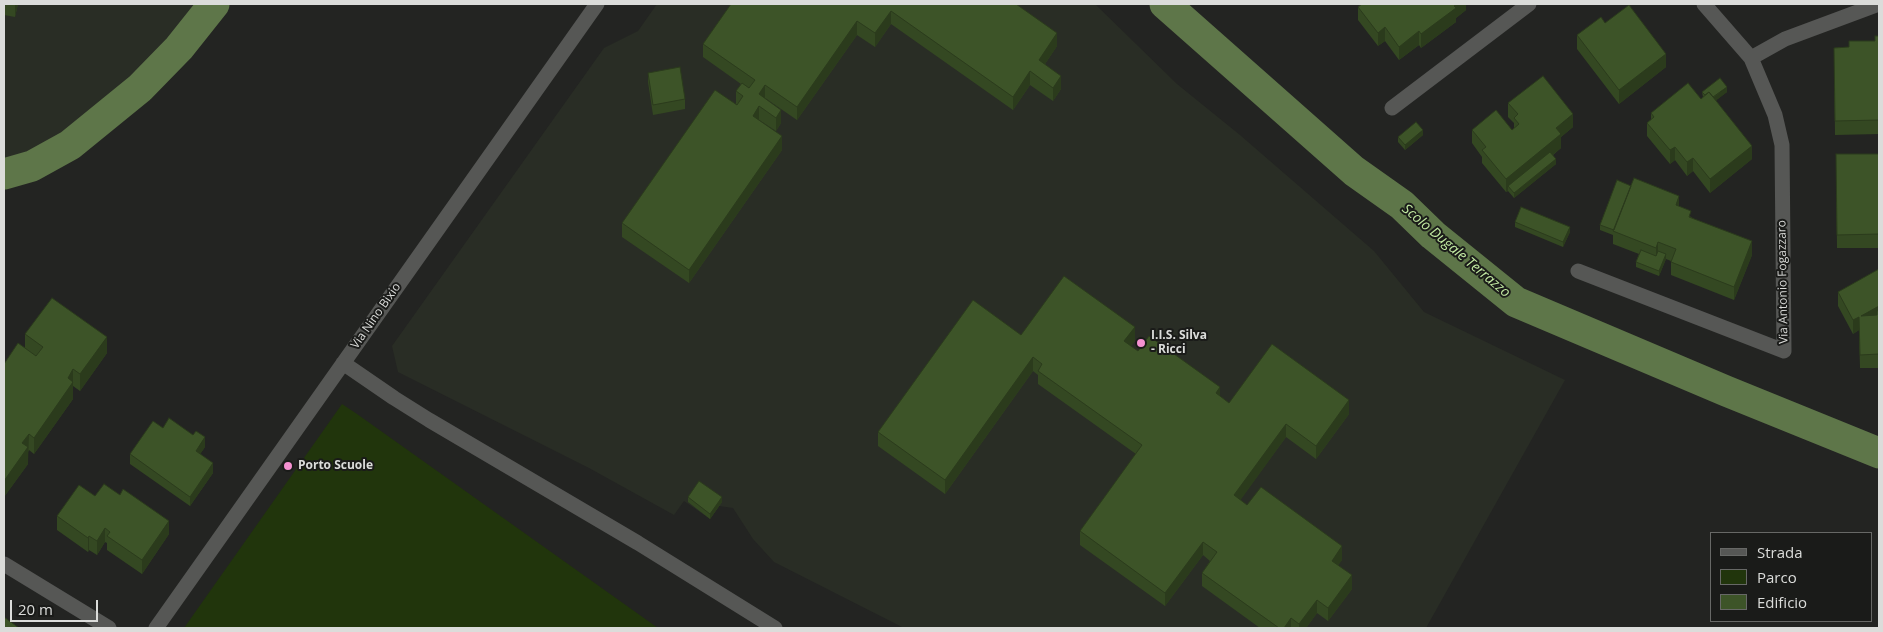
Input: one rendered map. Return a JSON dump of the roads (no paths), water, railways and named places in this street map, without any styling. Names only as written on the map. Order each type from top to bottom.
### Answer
[{"type":"street","name":"Via Nino Bixio","points":[[156,628],[597,4]]},
{"type":"street","points":[[1392,108],[1529,4]]},
{"type":"street","points":[[1704,4],[1751,58],[1786,39],[1879,4]]},
{"type":"street","name":"Via Antonio Fogazzaro","points":[[1578,271],[1784,351],[1782,145],[1775,115],[1751,58]]},
{"type":"street","points":[[343,363],[422,416],[638,543],[775,628]]},
{"type":"street","points":[[4,564],[109,628]]},
{"type":"waterway","name":"Scolo Dugale Terrazzo","points":[[4,174],[32,166],[70,145],[140,88],[179,48],[214,4]]},
{"type":"waterway","name":"Scolo Dugale Terrazzo","points":[[1165,4],[1354,171],[1402,205],[1433,235],[1516,302],[1726,391],[1879,453]]},
{"type":"place","name":"I.I.S. Silva - Ricci","points":[[1141,343]]},
{"type":"place","name":"Porto Scuole","points":[[288,466]]}]
